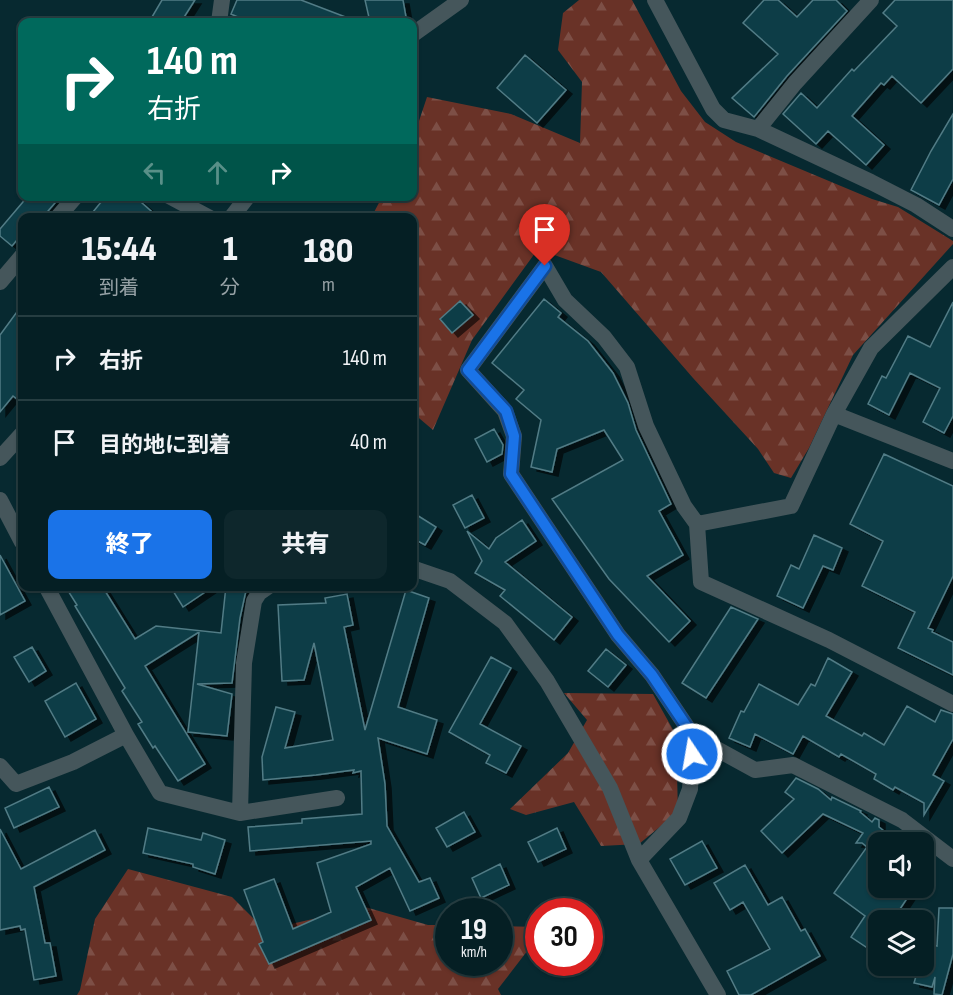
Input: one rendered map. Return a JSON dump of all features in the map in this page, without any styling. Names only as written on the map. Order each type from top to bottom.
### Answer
[{"type":"street","points":[[220,18],[222,0]]},
{"type":"street","points":[[417,31],[461,0]]},
{"type":"street","points":[[655,0],[713,109],[724,120],[758,129],[872,182],[916,205],[953,229]]},
{"type":"street","points":[[758,129],[795,83],[872,0]]},
{"type":"street","points":[[61,213],[72,201]]},
{"type":"street","points":[[178,201],[201,213]]},
{"type":"street","points":[[235,213],[244,201]]},
{"type":"street","points":[[0,282],[18,261]]},
{"type":"street","points":[[953,704],[829,640],[701,582],[697,524],[684,506],[646,426],[627,367],[604,337],[565,300],[545,266],[468,370],[506,411],[514,436],[511,474],[618,635],[652,675],[693,736],[755,770],[793,765],[902,820],[953,859]]},
{"type":"street","points":[[697,524],[791,506],[834,414],[871,348],[953,267]]},
{"type":"street","points":[[834,414],[953,461]]},
{"type":"street","points":[[0,458],[18,438]]},
{"type":"street","points":[[0,500],[18,534]]},
{"type":"street","points":[[417,570],[450,582],[505,623],[547,681],[610,788],[639,860],[718,995]]},
{"type":"street","points":[[49,591],[160,793],[240,813],[337,798]]},
{"type":"street","points":[[240,813],[244,663],[254,600],[262,591]]},
{"type":"street","points":[[0,766],[16,784],[73,762],[126,735]]},
{"type":"street","points":[[639,860],[679,818],[690,789],[693,736]]},
{"type":"green space","points":[[579,0],[632,0],[681,91],[705,122],[736,142],[872,199],[898,207],[953,241],[953,244],[853,355],[809,448],[791,478],[774,473],[758,449],[601,272],[538,249],[472,340],[433,430],[417,416],[417,213],[374,213],[380,201],[417,201],[417,127],[427,97],[511,114],[580,143],[582,82],[558,50],[563,13]]},
{"type":"green space","points":[[564,693],[653,694],[676,735],[678,812],[639,844],[601,846],[574,802],[526,815],[510,809],[568,753],[587,720]]},
{"type":"green space","points":[[128,869],[232,897],[265,930],[365,907],[435,925],[435,976],[508,976],[498,989],[501,995],[77,995],[95,919]]},
{"type":"green space","points":[[513,926],[525,927],[525,954],[513,970]]},
{"type":"building","points":[[162,0],[195,0],[184,18],[151,18]]},
{"type":"building","points":[[237,0],[301,0],[348,18],[240,18],[231,14]]},
{"type":"building","points":[[365,0],[403,0],[406,17],[369,18]]},
{"type":"building","points":[[764,0],[778,0],[797,17],[813,0],[836,0],[847,11],[787,76],[754,117],[732,98],[778,54],[743,23]]},
{"type":"building","points":[[895,0],[953,0],[953,69],[921,103],[892,76],[884,85],[881,83],[852,116],[884,145],[866,165],[828,131],[816,144],[783,114],[801,93],[817,108],[852,69],[854,71],[897,26],[883,13]]},
{"type":"building","points":[[525,55],[566,90],[537,123],[497,88]]},
{"type":"building","points":[[953,114],[953,179],[939,205],[911,190]]},
{"type":"building","points":[[24,201],[57,201],[46,213],[18,213],[18,239],[12,246],[0,236],[0,229]]},
{"type":"building","points":[[102,201],[140,201],[153,213],[92,213]]},
{"type":"building","points":[[544,299],[561,313],[558,317],[588,341],[613,373],[628,403],[636,430],[671,504],[659,511],[683,555],[647,576],[690,621],[669,642],[609,579],[552,499],[623,460],[604,430],[557,449],[552,472],[531,467],[541,420],[516,399],[524,390],[492,363]]},
{"type":"building","points":[[460,301],[473,315],[452,333],[440,319]]},
{"type":"building","points":[[953,302],[953,416],[944,433],[923,422],[940,388],[910,373],[889,415],[868,404],[882,376],[886,378],[908,336],[930,347]]},
{"type":"building","points":[[18,310],[18,400],[13,396],[0,412],[0,335]]},
{"type":"building","points":[[494,429],[503,445],[502,454],[487,462],[475,439]]},
{"type":"building","points":[[884,454],[953,486],[953,576],[928,628],[953,642],[953,675],[898,648],[915,612],[862,586],[883,541],[850,524]]},
{"type":"building","points":[[472,495],[484,518],[465,528],[453,505]]},
{"type":"building","points":[[417,515],[436,527],[425,545],[417,541]]},
{"type":"building","points":[[522,520],[536,541],[505,562],[572,617],[554,640],[500,596],[505,590],[475,573],[482,561],[467,531],[489,549],[496,538]]},
{"type":"building","points":[[814,535],[842,548],[833,570],[823,566],[803,608],[777,596],[791,565],[799,569]]},
{"type":"building","points":[[0,555],[25,601],[0,615]]},
{"type":"building","points":[[68,591],[105,591],[135,639],[156,626],[221,633],[225,591],[246,591],[240,618],[232,683],[197,684],[232,694],[227,736],[188,732],[199,632],[145,666],[205,764],[178,781],[138,724],[142,722],[122,691],[125,688],[75,606],[77,605]]},
{"type":"building","points":[[173,591],[207,591],[183,607]]},
{"type":"building","points":[[406,591],[429,598],[398,707],[437,720],[427,754],[378,738],[385,784],[387,826],[419,882],[430,878],[439,898],[410,911],[390,868],[356,887],[371,920],[269,964],[259,944],[263,942],[244,890],[274,879],[293,929],[331,912],[317,863],[371,844],[371,841],[250,851],[248,827],[302,823],[302,819],[362,814],[361,771],[263,780],[262,757],[276,707],[295,712],[285,748],[333,740],[314,643],[304,680],[282,681],[278,605],[326,603],[325,598],[347,594],[353,625],[344,627],[365,730]]},
{"type":"building","points":[[731,607],[758,619],[706,698],[682,683]]},
{"type":"building","points":[[32,647],[46,671],[29,682],[14,657]]},
{"type":"building","points":[[606,649],[626,665],[608,687],[588,671]]},
{"type":"building","points":[[491,657],[511,668],[480,724],[521,746],[506,773],[486,763],[490,755],[449,732]]},
{"type":"building","points":[[828,658],[852,672],[826,716],[862,736],[864,733],[884,745],[907,706],[935,722],[941,710],[953,714],[953,739],[933,775],[944,781],[924,815],[924,803],[895,787],[893,790],[874,779],[876,774],[841,754],[839,757],[803,736],[793,754],[755,734],[750,747],[729,738],[741,711],[744,712],[759,684],[798,705],[811,684],[815,686]]},
{"type":"building","points":[[76,683],[96,719],[65,737],[45,701]]},
{"type":"building","points":[[796,778],[818,789],[831,800],[832,797],[861,811],[872,822],[875,818],[879,820],[879,827],[885,832],[868,832],[868,898],[907,898],[899,910],[868,910],[868,948],[851,937],[865,916],[834,893],[867,847],[862,843],[856,843],[863,833],[823,814],[782,853],[761,831],[794,799],[785,792]]},
{"type":"building","points":[[49,787],[59,807],[14,828],[5,808]]},
{"type":"building","points":[[464,812],[475,832],[447,847],[436,828]]},
{"type":"building","points":[[148,828],[201,840],[203,833],[225,840],[215,874],[193,867],[193,864],[143,853]]},
{"type":"building","points":[[557,828],[566,849],[538,862],[528,842]]},
{"type":"building","points":[[0,829],[21,869],[95,830],[105,850],[34,887],[45,943],[50,943],[56,976],[34,980],[25,929],[21,930],[20,926],[0,930]]},
{"type":"building","points":[[702,841],[717,868],[685,885],[670,859]]},
{"type":"building","points":[[500,864],[509,885],[481,898],[472,878]]},
{"type":"building","points":[[745,865],[768,905],[782,897],[801,931],[805,929],[820,956],[751,995],[739,995],[727,971],[770,949],[743,902],[730,910],[714,883]]},
{"type":"building","points":[[939,908],[953,908],[953,954],[942,995],[934,994],[935,977],[932,987],[914,983],[916,976],[934,976],[934,945],[937,946]]},
{"type":"route","points":[[545,266],[468,370],[506,411],[514,436],[511,474],[618,635],[652,675],[693,736],[692,754]]}]
